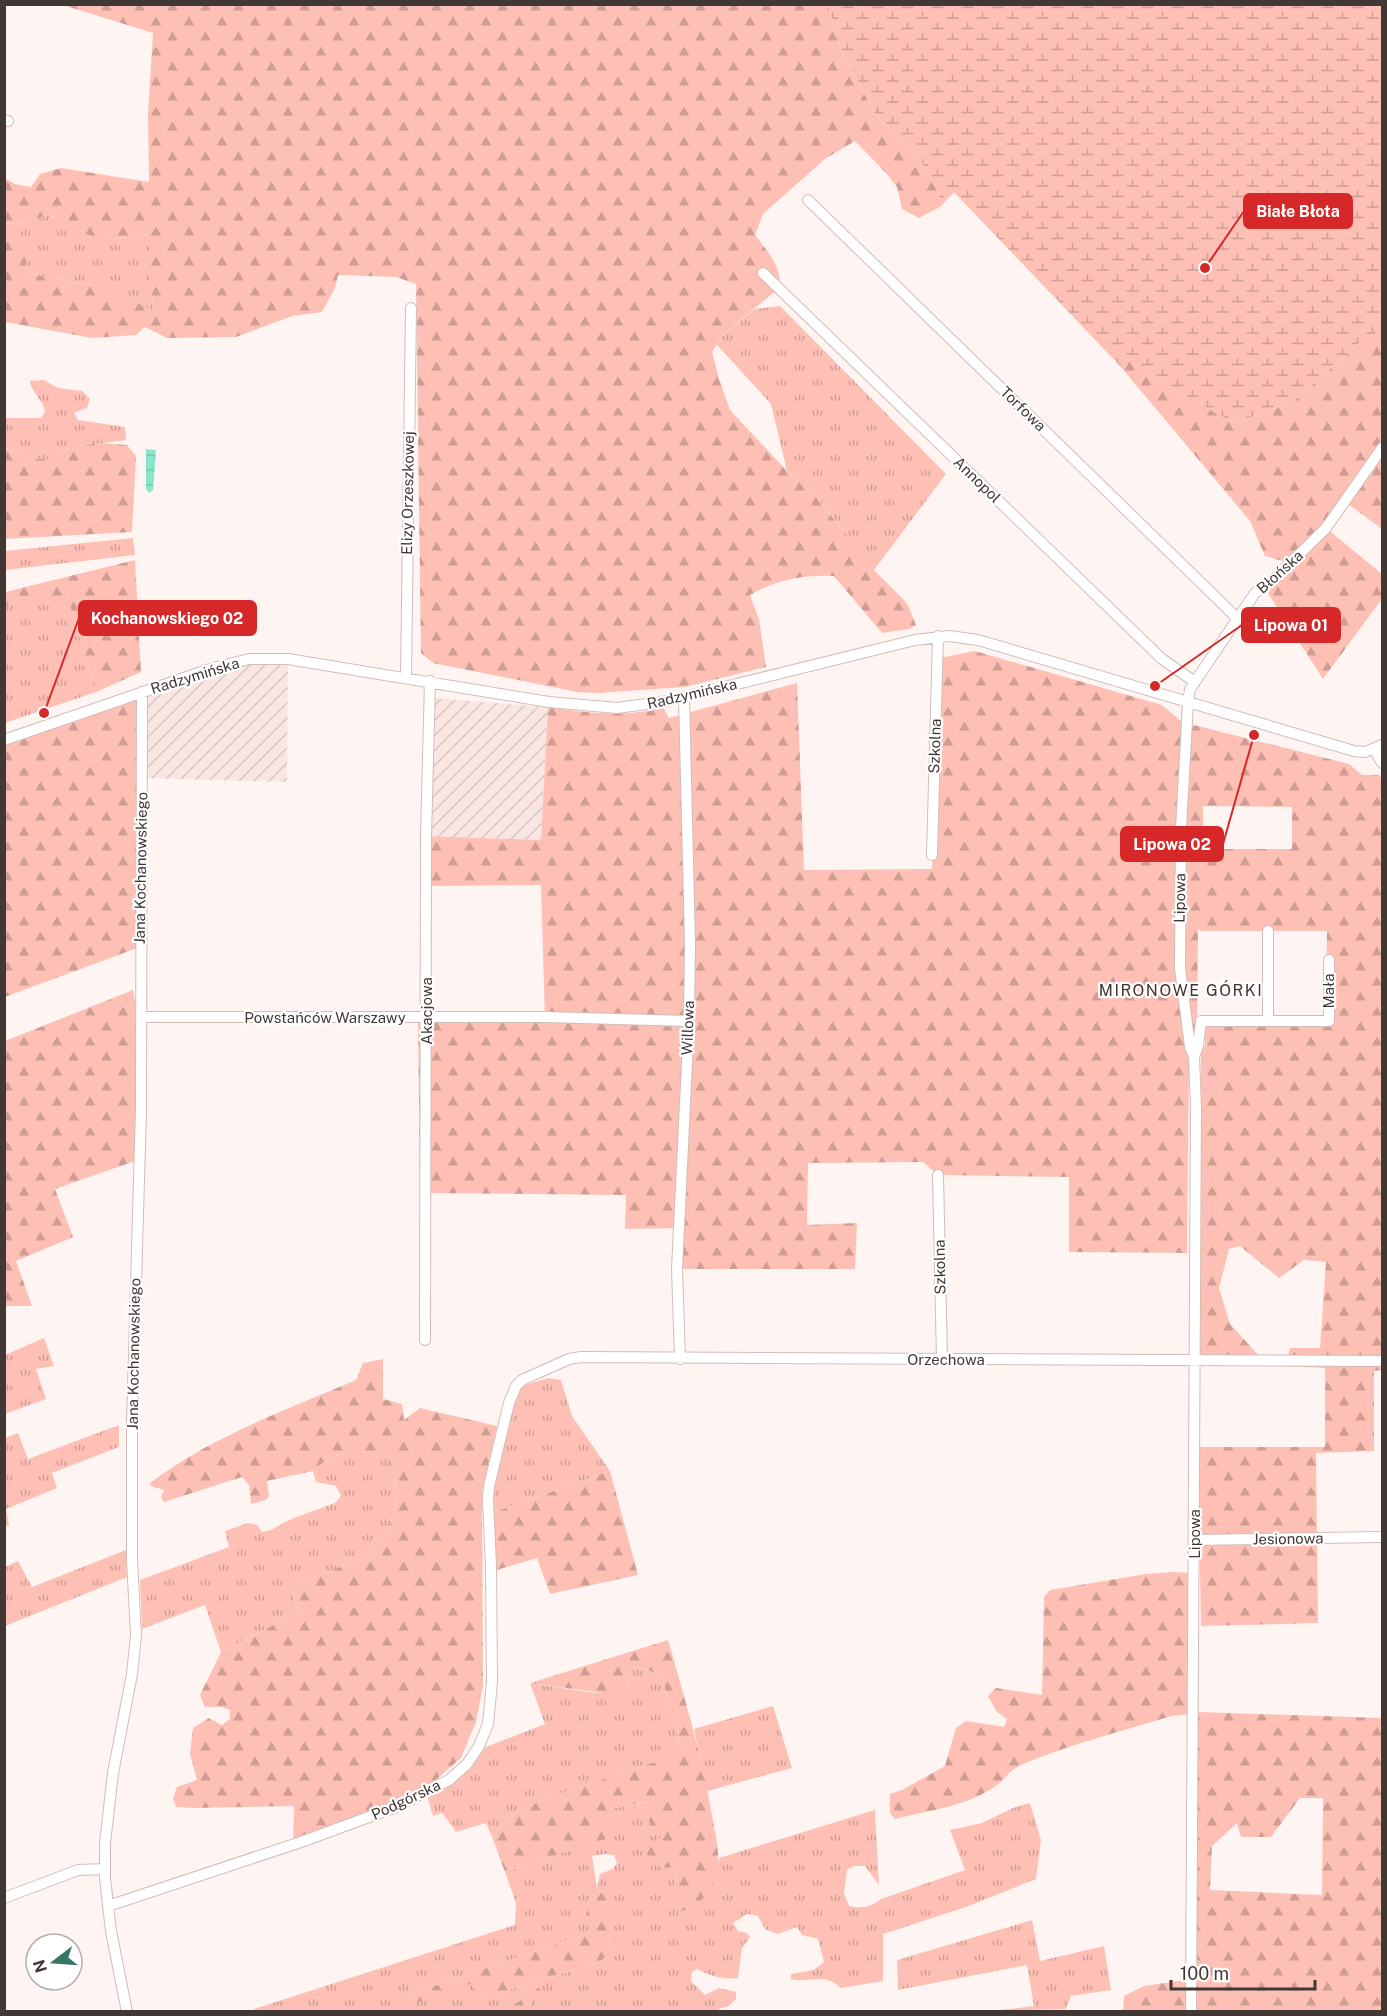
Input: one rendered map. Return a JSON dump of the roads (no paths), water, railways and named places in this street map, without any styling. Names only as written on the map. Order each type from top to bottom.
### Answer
[{"type":"street","name":"Torfowa","points":[[808,200],[1238,619]]},
{"type":"street","name":"Annopol","points":[[763,273],[1162,659],[1196,682]]},
{"type":"street","name":"Elizy Orzeszkowej","points":[[406,677],[411,308]]},
{"type":"street","name":"Błońska","points":[[1188,703],[1190,689],[1255,593],[1273,580],[1326,528],[1383,448]]},
{"type":"street","name":"Radzymińska","points":[[4,740],[232,663],[264,658],[288,658],[549,702],[598,707],[638,706],[938,636],[978,640],[1354,751],[1365,752],[1378,747]]},
{"type":"street","name":"Szkolna","points":[[932,855],[938,636]]},
{"type":"street","name":"Akacjowa","points":[[425,1340],[426,837],[430,681]]},
{"type":"street","name":"Jana Kochanowskiego","points":[[127,2012],[111,1931],[105,1843],[113,1773],[130,1685],[136,1635],[132,1560],[132,1424],[141,1110],[142,692]]},
{"type":"street","name":"Willowa","points":[[680,1359],[677,1269],[689,1021],[690,943],[684,697]]},
{"type":"street","name":"Lipowa","points":[[1188,703],[1181,828],[1180,968],[1190,1047],[1194,1057]]},
{"type":"street","points":[[1378,747],[1383,763]]},
{"type":"street","points":[[1268,931],[1268,1020]]},
{"type":"street","name":"Mała","points":[[1268,1020],[1329,1021],[1329,960]]},
{"type":"street","name":"Powstańców Warszawy","points":[[141,1017],[546,1017],[689,1021]]},
{"type":"street","name":"Lipowa","points":[[1191,2012],[1195,1361],[1194,1057],[1198,1046],[1201,1021],[1268,1020]]},
{"type":"street","name":"Szkolna","points":[[938,1175],[942,1360]]},
{"type":"street","name":"Orzechowa","points":[[516,1386],[522,1380],[569,1359],[581,1357],[1383,1361]]},
{"type":"street","name":"Podgórska","points":[[108,1906],[302,1842],[386,1811],[449,1780],[467,1764],[479,1746],[488,1724],[492,1682],[489,1486],[509,1402],[516,1386]]},
{"type":"street","name":"Jesionowa","points":[[1194,1540],[1383,1536]]},
{"type":"street","points":[[4,1898],[78,1870],[105,1869]]},
{"type":"water","points":[[146,449],[156,450],[153,490],[149,493],[146,489]]},
{"type":"place","name":"Białe Błota","points":[[1205,268]]},
{"type":"place","name":"Lipowa 01","points":[[1155,686]]},
{"type":"place","name":"Kochanowskiego 02","points":[[44,713]]},
{"type":"place","name":"Lipowa 02","points":[[1254,735]]},
{"type":"district","name":"MIRONOWE GÓRKI","points":[[1181,990]]}]
